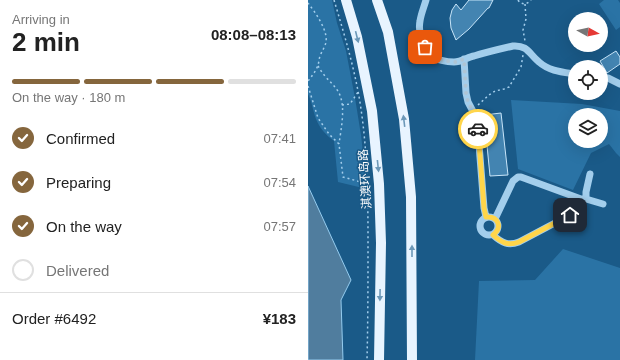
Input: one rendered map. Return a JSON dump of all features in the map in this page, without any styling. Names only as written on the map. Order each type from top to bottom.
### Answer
[{"type":"main road","name":"淇澳环岛路","points":[[346,0],[358,38],[372,111],[379,184],[381,244],[379,360]]},
{"type":"main road","points":[[377,0],[388,32],[405,126],[411,197],[412,360]]},
{"type":"lane","points":[[426,0],[419,28],[421,38],[430,55],[444,61],[455,62],[513,46],[519,46],[525,47],[539,62],[544,65],[555,71],[568,73]]},
{"type":"lane","points":[[464,59],[466,93],[468,102],[477,119],[486,217]]},
{"type":"lane","points":[[608,78],[620,84]]},
{"type":"lane","points":[[493,235],[499,241],[513,244],[570,215],[575,211],[577,205],[584,199],[590,174]]},
{"type":"lane","points":[[495,219],[513,181],[518,177],[603,204]]},
{"type":"lane","points":[[486,217],[492,217],[495,219],[498,224],[496,233],[487,236],[480,230],[480,224],[483,218],[486,217]]},
{"type":"path","points":[[334,0],[349,50],[358,92],[363,128],[368,184],[367,360]]},
{"type":"path","points":[[518,0],[520,3],[525,4],[531,0]]},
{"type":"path","points":[[308,3],[317,15],[325,30],[327,40],[318,65],[308,81]]},
{"type":"path","points":[[471,107],[478,105],[495,91],[504,90],[509,87],[521,67],[525,47],[523,30],[525,22],[525,4]]},
{"type":"path","points":[[318,65],[339,93],[342,105],[339,144],[343,176],[368,184]]},
{"type":"path","points":[[308,86],[318,118],[328,134],[339,144]]},
{"type":"path","points":[[342,105],[350,104],[358,92]]},
{"type":"shaded area","points":[[308,0],[332,0],[337,23],[346,51],[355,98],[367,189],[338,182],[334,141],[319,126],[308,94]]},
{"type":"shaded area","points":[[604,0],[618,0],[620,3],[620,27],[616,30],[608,18],[608,12],[604,12],[599,4]]},
{"type":"shaded area","points":[[511,100],[582,104],[604,108],[568,108],[568,148],[601,148],[591,153],[573,190],[518,169]]},
{"type":"shaded area","points":[[608,109],[620,111],[620,157],[609,144]]},
{"type":"shaded area","points":[[308,186],[351,280],[341,300],[343,360],[308,360]]},
{"type":"shaded area","points":[[563,249],[620,268],[620,360],[475,360],[479,281],[535,280]]},
{"type":"building","points":[[469,0],[493,0],[489,8],[456,40],[451,28],[450,18],[452,10],[456,4],[461,10]]},
{"type":"building","points":[[616,51],[620,57],[620,64],[608,72],[608,60],[602,60]]},
{"type":"building","points":[[501,113],[508,175],[490,176],[484,115]]},
{"type":"way so far","points":[[425,47],[430,55],[444,61],[455,62],[464,59],[466,93],[468,102],[477,119],[478,129]]},
{"type":"route","points":[[478,129],[484,208],[486,217],[492,217],[497,221],[498,227],[496,233],[493,235],[499,241],[513,244],[519,242],[570,215]]}]
